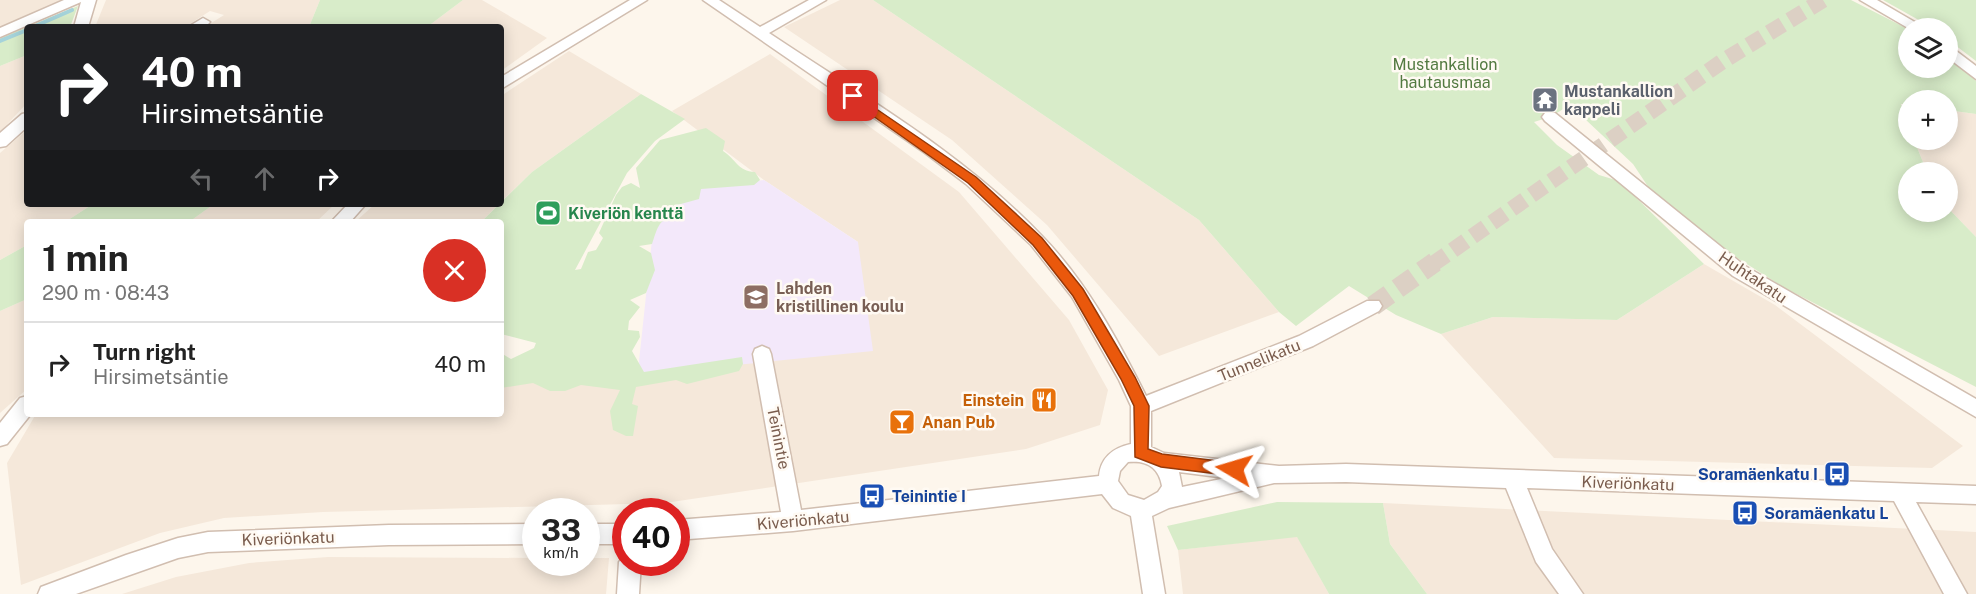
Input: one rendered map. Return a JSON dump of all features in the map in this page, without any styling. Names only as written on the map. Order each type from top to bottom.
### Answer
[{"type":"street","points":[[0,33],[76,0]]},
{"type":"street","points":[[82,24],[89,0]]},
{"type":"street","points":[[504,82],[640,0]]},
{"type":"street","points":[[710,0],[964,174],[1037,242],[1078,292],[1128,377],[1141,406],[1141,453]]},
{"type":"street","points":[[759,33],[819,0]]},
{"type":"street","points":[[1867,0],[1900,18]]},
{"type":"street","points":[[1958,58],[1976,74]]},
{"type":"street","name":"Huhtakatu","points":[[1550,117],[1739,270],[1976,409]]},
{"type":"street","points":[[0,142],[24,121]]},
{"type":"street","points":[[342,219],[355,207]]},
{"type":"street","name":"Tunnelikatu","points":[[1141,406],[1306,341],[1373,306]]},
{"type":"street","name":"Teinintie","points":[[762,354],[793,522]]},
{"type":"street","points":[[0,438],[24,408]]},
{"type":"street","points":[[1141,453],[1161,461],[1172,477],[1172,486],[1165,500],[1150,509],[1140,509],[1119,501],[1107,484],[1107,475],[1115,460],[1122,455],[1141,453]]},
{"type":"street","name":"Kiveriönkatu","points":[[1161,461],[1279,475],[1346,473],[1976,495]]},
{"type":"street","name":"Kiveriönkatu","points":[[1165,500],[1279,475]]},
{"type":"street","points":[[1513,480],[1544,555],[1572,594]]},
{"type":"street","name":"Kiveriönkatu","points":[[690,529],[793,522],[1107,484]]},
{"type":"street","points":[[1900,492],[1956,594]]},
{"type":"street","points":[[1140,509],[1154,594]]},
{"type":"street","name":"Kiveriönkatu","points":[[49,594],[168,551],[208,542],[389,535],[522,534]]},
{"type":"street","points":[[628,594],[629,576]]},
{"type":"shaded area","points":[[0,0],[66,0],[0,29]]},
{"type":"shaded area","points":[[106,0],[320,0],[310,24],[210,24],[224,15],[210,11],[190,24],[96,24]]},
{"type":"shaded area","points":[[463,0],[482,0],[547,38],[504,69],[504,24],[431,24]]},
{"type":"shaded area","points":[[840,0],[873,0],[1199,220],[1279,312],[1159,356],[1047,225],[952,140],[784,27]]},
{"type":"shaded area","points":[[569,51],[641,94],[532,172],[504,199],[504,94]]},
{"type":"shaded area","points":[[770,54],[959,192],[1069,320],[1108,390],[1100,425],[1026,449],[690,499],[612,498],[612,504],[600,505],[600,498],[522,498],[522,507],[323,512],[224,518],[160,533],[21,585],[7,463],[34,417],[504,417],[504,381],[637,380],[858,242],[764,180],[672,111]]},
{"type":"shaded area","points":[[24,56],[24,106],[0,132],[0,66]]},
{"type":"shaded area","points":[[1958,112],[1976,114],[1976,237],[1958,218],[1958,162],[1923,162],[1918,150],[1958,150]]},
{"type":"shaded area","points":[[24,133],[24,207],[88,207],[70,219],[24,219],[24,247],[0,260],[0,153]]},
{"type":"shaded area","name":"Lahden kristillinen koulu","points":[[764,180],[858,242],[873,351],[736,365],[637,380],[657,193]]},
{"type":"shaded area","points":[[210,207],[332,207],[319,219],[193,219]]},
{"type":"shaded area","points":[[372,207],[496,207],[484,219],[358,219]]},
{"type":"shaded area","points":[[1704,264],[1775,305],[1963,446],[1932,468],[1554,458],[1441,334],[1493,317],[1617,320]]},
{"type":"shaded area","points":[[24,300],[24,392],[0,413],[0,311]]},
{"type":"shaded area","points":[[1383,503],[1976,532],[1976,594],[1427,594],[1390,544]]},
{"type":"shaded area","points":[[1297,536],[1329,594],[1183,594],[1178,550]]},
{"type":"shaded area","points":[[328,557],[522,558],[522,576],[600,576],[600,558],[609,558],[606,594],[122,594],[176,577],[249,563]]},
{"type":"green space","points":[[320,0],[463,0],[431,24],[310,24]]},
{"type":"green space","name":"Mustankallion hautausmaa","points":[[873,0],[1851,0],[1898,24],[1898,78],[1958,78],[1958,65],[1976,81],[1976,114],[1958,112],[1958,90],[1898,90],[1898,150],[1918,150],[1923,162],[1898,162],[1898,222],[1958,222],[1958,218],[1976,237],[1976,387],[1783,287],[1720,247],[1649,188],[1633,164],[1570,105],[1550,117],[1534,122],[1557,145],[1599,175],[1619,181],[1704,264],[1617,320],[1493,317],[1441,334],[1396,315],[1349,286],[1296,326],[1279,312],[1199,220]]},
{"type":"green space","points":[[1883,0],[1976,0],[1976,61],[1958,47],[1958,18],[1915,18]]},
{"type":"green space","points":[[78,6],[71,24],[34,24]]},
{"type":"green space","points":[[24,28],[24,56],[0,66],[0,38]]},
{"type":"green space","points":[[641,94],[685,119],[655,141],[627,173],[575,270],[581,269],[588,252],[596,250],[603,238],[599,233],[622,187],[631,183],[640,188],[636,168],[660,140],[706,128],[725,141],[723,151],[744,170],[755,172],[760,180],[754,185],[701,189],[699,199],[670,207],[674,216],[661,222],[652,244],[639,246],[651,253],[655,270],[646,293],[630,300],[640,307],[629,321],[628,330],[639,331],[640,337],[632,351],[644,372],[742,357],[743,364],[739,371],[687,384],[676,380],[636,387],[632,404],[638,406],[633,436],[626,436],[613,430],[610,411],[620,390],[581,385],[565,391],[550,391],[533,383],[504,388],[504,355],[511,359],[534,348],[536,343],[504,335],[504,219],[484,219],[496,207],[504,207],[504,199],[532,172]]},
{"type":"green space","points":[[88,207],[210,207],[193,219],[70,219]]},
{"type":"green space","points":[[24,247],[24,300],[0,311],[0,260]]},
{"type":"green space","points":[[1277,502],[1383,503],[1390,544],[1427,594],[1329,594],[1297,537],[1178,550],[1167,526]]},
{"type":"waterway","points":[[40,24],[72,10]]},
{"type":"waterway","points":[[0,41],[24,31]]},
{"type":"tunnel","points":[[1433,264],[1723,61],[1823,0]]},
{"type":"tunnel","points":[[1373,306],[1435,262]]},
{"type":"place","name":"Mustankallion kappeli","points":[[1545,100]]},
{"type":"place","name":"Kiveriön kenttä","points":[[548,213]]},
{"type":"place","name":"Lahden kristillinen koulu","points":[[756,297]]},
{"type":"place","name":"Einstein","points":[[1044,400]]},
{"type":"place","name":"Anan Pub","points":[[902,422]]},
{"type":"place","name":"Soramäenkatu I","points":[[1837,474]]},
{"type":"place","name":"Teinintie I","points":[[872,496]]},
{"type":"place","name":"Soramäenkatu L","points":[[1745,513]]},
{"type":"route","points":[[853,96],[972,180],[1037,242],[1078,292],[1128,377],[1141,406],[1141,453],[1151,455],[1161,461],[1234,469]]}]
